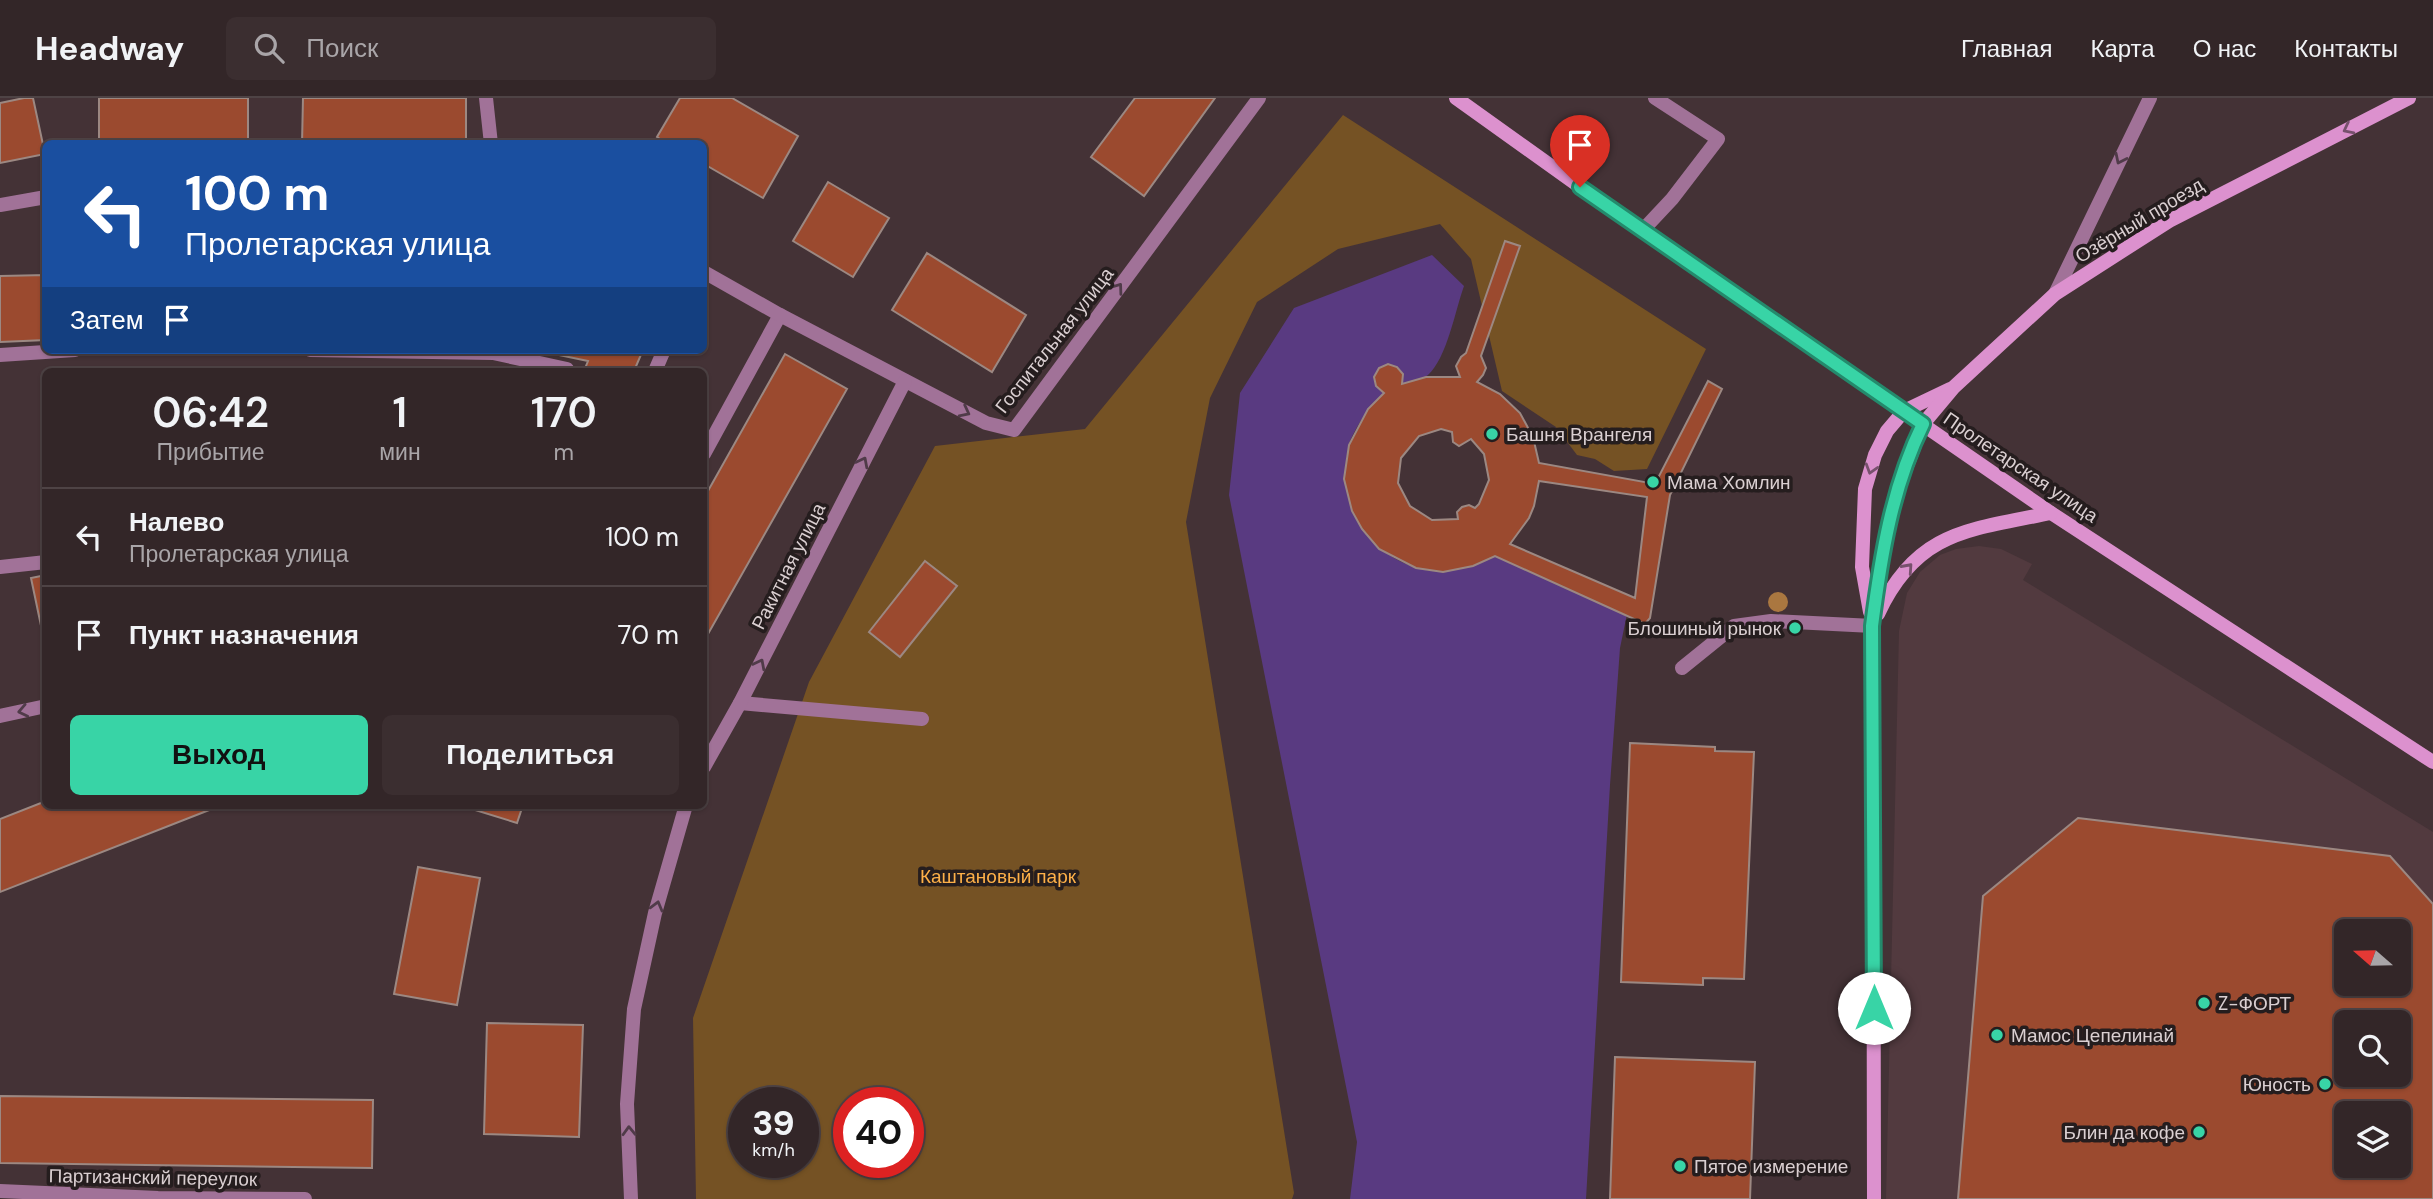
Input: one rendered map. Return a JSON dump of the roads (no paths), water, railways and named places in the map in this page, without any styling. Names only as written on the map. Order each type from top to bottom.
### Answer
[{"type":"main road","name":"Пролетарская улица","points":[[1456,98],[1642,231],[2051,513],[2433,762]]},
{"type":"main road","name":"Озёрный проезд","points":[[1872,626],[1880,566],[1894,500],[1923,424],[1954,387],[2054,294],[2169,221],[2409,98]]},
{"type":"main road","points":[[1874,1199],[1872,626],[1862,568],[1865,489],[1881,443],[1895,420],[1904,411],[1954,387]]},
{"type":"main road","points":[[1872,626],[1885,599],[1905,570],[1943,539],[1967,531],[2051,513]]},
{"type":"street","points":[[486,98],[491,140]]},
{"type":"street","name":"Госпитальная улица","points":[[707,274],[905,382],[986,423],[1014,430],[1259,98]]},
{"type":"street","points":[[1642,231],[1672,199],[1718,139],[1655,98]]},
{"type":"street","points":[[2054,294],[2150,98]]},
{"type":"street","points":[[0,205],[42,198]]},
{"type":"street","points":[[707,449],[780,315]]},
{"type":"street","points":[[0,355],[42,352]]},
{"type":"street","points":[[498,354],[562,368]]},
{"type":"street","name":"Ракитная улица","points":[[707,762],[740,703],[905,382]]},
{"type":"street","points":[[0,566],[42,562]]},
{"type":"street","points":[[1682,668],[1734,626],[1771,621],[1872,626]]},
{"type":"street","points":[[740,703],[922,719]]},
{"type":"street","points":[[0,716],[42,707]]},
{"type":"street","points":[[631,1199],[628,1104],[634,1009],[655,913],[685,809]]},
{"type":"street","name":"Партизанский переулок","points":[[0,1191],[158,1198],[305,1199]]},
{"type":"place","name":"Башня Врангеля","points":[[1492,434]]},
{"type":"place","name":"Мама Хомлин","points":[[1653,482]]},
{"type":"place","name":"Блошиный рынок","points":[[1795,628]]},
{"type":"place","name":"Z-ФОРТ","points":[[2204,1003]]},
{"type":"place","name":"Мамос Цепелинай","points":[[1997,1035]]},
{"type":"place","name":"Юность","points":[[2325,1084]]},
{"type":"place","name":"Блин да кофе","points":[[2199,1132]]},
{"type":"place","name":"Пятое измерение","points":[[1680,1166]]},
{"type":"park label","name":"Каштановый парк","points":[[998,876]]}]
